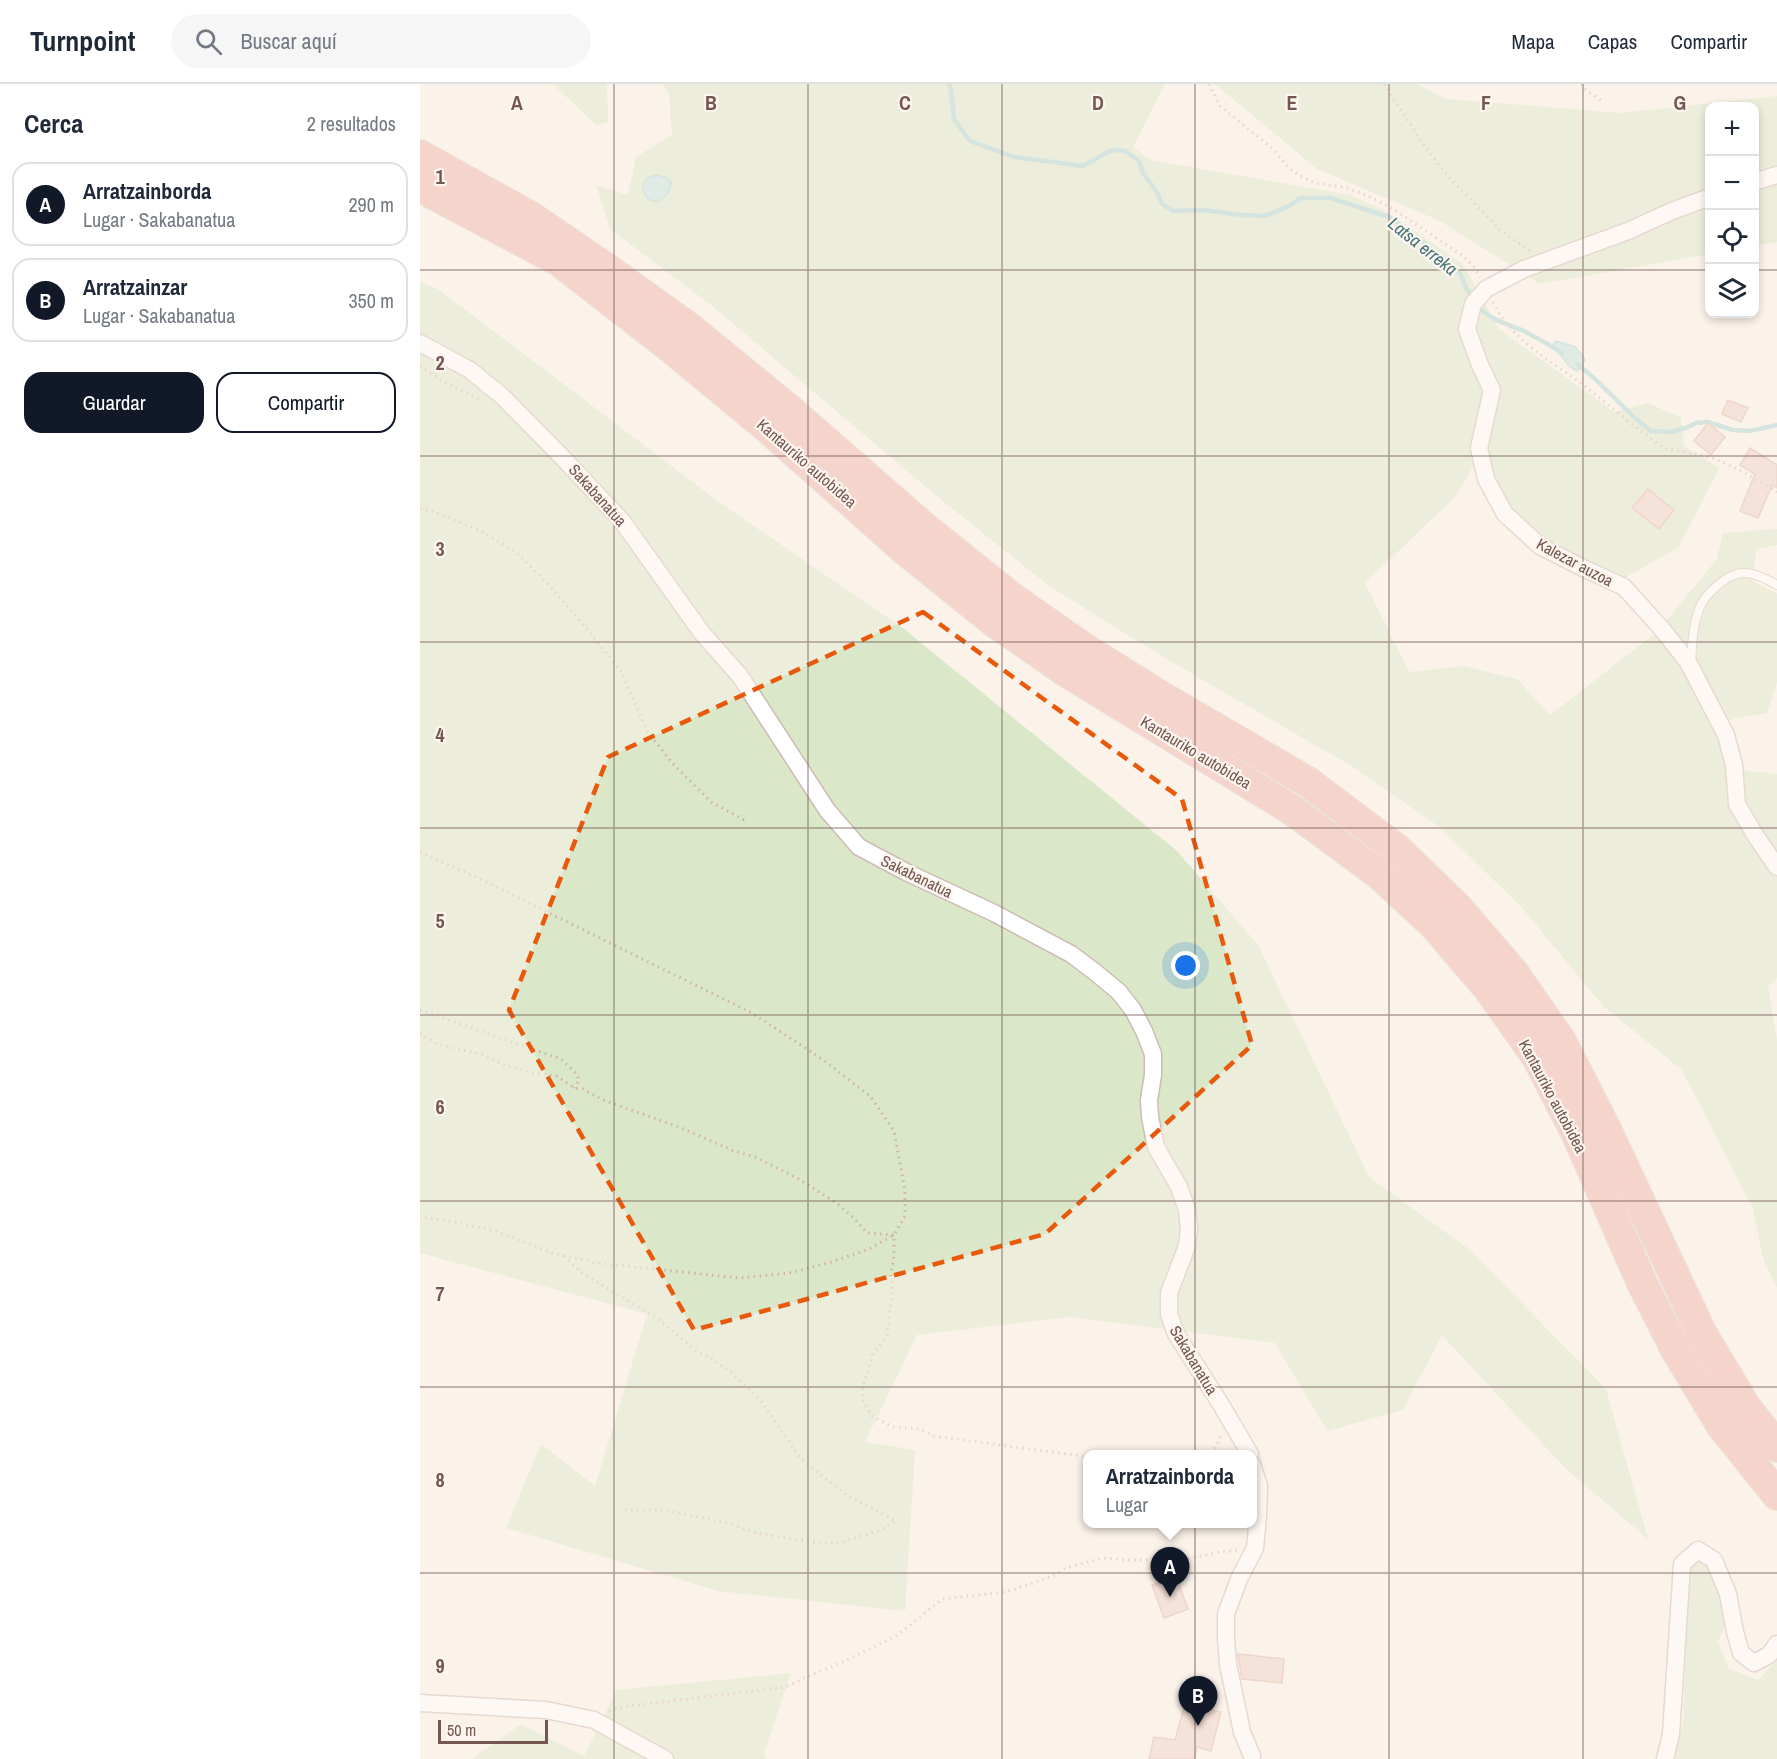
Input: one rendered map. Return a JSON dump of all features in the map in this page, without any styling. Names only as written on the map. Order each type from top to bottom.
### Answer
[{"type":"highway","name":"Kantauriko autobidea","points":[[420,155],[531,217],[691,329],[791,411],[925,528],[1011,597],[1084,648],[1159,695],[1308,782],[1397,849],[1456,906],[1512,972],[1561,1041],[1604,1125],[1702,1334],[1745,1406],[1777,1447]]},
{"type":"highway","name":"Kantauriko autobidea","points":[[420,187],[559,261],[771,431],[905,550],[993,621],[1094,690],[1292,810],[1379,874],[1434,925],[1488,988],[1537,1057],[1577,1135],[1642,1283],[1676,1350],[1721,1425],[1777,1495]]},
{"type":"street","points":[[1759,181],[1777,175]]},
{"type":"street","points":[[1544,261],[1628,231],[1705,199]]},
{"type":"street","name":"Kalezar auzoa","points":[[1544,261],[1486,289],[1477,299],[1467,329],[1492,390],[1479,448],[1486,479],[1505,514],[1540,546],[1624,587],[1662,629],[1691,666],[1725,735],[1734,765],[1737,804],[1777,867]]},
{"type":"street","name":"Sakabanatua","points":[[420,343],[470,370],[503,397],[622,521],[702,633],[740,676],[827,810],[859,847],[994,913],[1071,954],[1119,992],[1133,1010],[1153,1054],[1153,1076],[1149,1100],[1156,1148],[1179,1187],[1187,1210],[1189,1229],[1187,1246],[1169,1293],[1169,1314],[1176,1334],[1247,1450]]},
{"type":"street","points":[[1257,1482],[1257,1527]]},
{"type":"street","points":[[1253,1758],[1242,1732],[1228,1664],[1226,1614],[1239,1579],[1255,1548],[1257,1528]]},
{"type":"street","points":[[1665,1759],[1671,1734],[1682,1564],[1698,1550],[1714,1560],[1728,1594],[1741,1653],[1754,1664],[1769,1655],[1777,1644]]},
{"type":"street","points":[[420,1703],[546,1710],[594,1720],[665,1759]]},
{"type":"lane","points":[[1691,666],[1697,620],[1701,604],[1706,596],[1735,573],[1748,572],[1777,585]]},
{"type":"path","points":[[1384,84],[1428,151],[1453,183],[1500,230],[1544,261]]},
{"type":"path","points":[[1581,84],[1602,101]]},
{"type":"path","points":[[420,366],[441,380],[483,401]]},
{"type":"path","points":[[420,509],[432,511],[479,530],[516,552],[549,585],[621,671],[647,731],[674,765],[711,802],[748,822]]},
{"type":"path","points":[[420,852],[480,879],[752,1013],[822,1059],[870,1096],[894,1131],[905,1190],[905,1216],[894,1235],[892,1292],[887,1336],[873,1354],[863,1387],[863,1401],[872,1416],[893,1427],[920,1429],[934,1436],[1083,1456]]},
{"type":"path","points":[[420,1010],[561,1059],[577,1074],[579,1081],[574,1088]]},
{"type":"path","points":[[420,1033],[437,1044],[484,1054],[505,1065],[533,1073],[557,1076],[574,1088],[583,1089],[603,1100],[755,1157],[797,1178],[835,1202],[867,1233],[894,1235]]},
{"type":"path","points":[[420,1217],[455,1221],[495,1231],[563,1255],[597,1263],[738,1278],[789,1273],[828,1263],[869,1249],[894,1235]]},
{"type":"path","points":[[563,1255],[582,1273],[658,1319],[699,1352],[732,1373],[761,1401],[801,1459],[848,1496],[896,1521],[880,1530],[839,1543],[756,1533],[727,1523],[665,1510],[620,1510]]},
{"type":"path","points":[[588,1719],[622,1707],[786,1688],[898,1635],[942,1599],[1005,1592],[1057,1574],[1066,1568],[1103,1558],[1183,1560],[1220,1551],[1255,1548]]},
{"type":"highlighted area","points":[[923,612],[1182,799],[1252,1045],[1045,1234],[694,1330],[509,1010],[608,757]]},
{"type":"green space","points":[[553,84],[607,84],[608,122],[596,125]]},
{"type":"green space","points":[[662,84],[1165,84],[1133,147],[1150,160],[1351,195],[1387,212],[1463,264],[1499,329],[1614,412],[1647,403],[1681,417],[1684,446],[1719,468],[1679,547],[1621,580],[1548,545],[1508,511],[1492,477],[1484,448],[1455,497],[1365,583],[1409,672],[1464,666],[1517,679],[1550,715],[1657,632],[1717,559],[1723,533],[1777,529],[1777,545],[1756,549],[1753,581],[1777,594],[1777,682],[1767,713],[1728,720],[1742,770],[1777,774],[1777,978],[1768,986],[1777,1040],[1777,1288],[1764,1262],[1753,1209],[1682,1070],[1603,1006],[1523,909],[1441,828],[1353,767],[1165,658],[1049,586],[939,498],[711,305],[610,229],[596,185],[628,195],[636,157],[672,135],[669,94]]},
{"type":"green space","points":[[1215,84],[1417,84],[1446,99],[1622,113],[1705,104],[1705,255],[1540,284],[1440,221],[1317,169]]},
{"type":"green space","points":[[1777,96],[1777,242],[1759,245],[1759,102],[1722,102]]},
{"type":"green space","points":[[420,282],[438,289],[719,502],[904,629],[1177,851],[1258,945],[1369,1177],[1470,1250],[1606,1389],[1648,1539],[1564,1467],[1442,1335],[1403,1410],[1327,1431],[1275,1343],[1070,1317],[917,1335],[865,1442],[915,1450],[905,1611],[718,1591],[506,1528],[541,1444],[595,1486],[647,1314],[420,1253]]},
{"type":"green space","points":[[1697,1559],[1708,1563],[1722,1590],[1726,1622],[1718,1642],[1729,1669],[1758,1680],[1777,1660],[1777,1759],[1674,1759],[1683,1721],[1689,1570]]},
{"type":"green space","points":[[791,1673],[764,1753],[766,1759],[472,1759],[521,1724],[584,1756],[617,1690]]},
{"type":"water","points":[[657,175],[671,182],[667,194],[657,202],[648,199],[643,191],[644,182]]},
{"type":"water","points":[[1556,341],[1575,347],[1585,359],[1577,371],[1570,367],[1553,345]]},
{"type":"building","points":[[1728,400],[1748,408],[1741,422],[1722,414]]},
{"type":"building","points":[[1708,423],[1725,437],[1711,455],[1694,441]]},
{"type":"building","points":[[1750,448],[1777,465],[1777,488],[1772,485],[1758,518],[1740,511],[1755,474],[1740,465]]},
{"type":"building","points":[[1648,489],[1674,510],[1659,529],[1632,508]]},
{"type":"building","points":[[1176,1576],[1188,1609],[1164,1618],[1152,1585]]},
{"type":"building","points":[[1238,1654],[1284,1659],[1282,1683],[1242,1679]]},
{"type":"building","points":[[1185,1704],[1221,1712],[1211,1751],[1197,1747],[1194,1759],[1149,1759],[1154,1737],[1175,1740]]},
{"type":"waterway","name":"Latsa erreka","points":[[949,84],[954,119],[970,141],[1014,157],[1083,166],[1112,150],[1125,151],[1139,161],[1143,173],[1157,192],[1162,204],[1174,211],[1203,210],[1265,216],[1301,198],[1331,198],[1389,217],[1461,275],[1473,299]]},
{"type":"waterway","name":"Latsa erreka","points":[[1478,306],[1493,318],[1524,331],[1562,353]]},
{"type":"waterway","name":"Latsa erreka","points":[[1578,365],[1651,431],[1671,432],[1696,423],[1707,422],[1733,430],[1749,431],[1777,425]]},
{"type":"place","name":"Arratzainborda","points":[[1170,1597]]},
{"type":"place","name":"Arratzainzar","points":[[1198,1726]]}]
